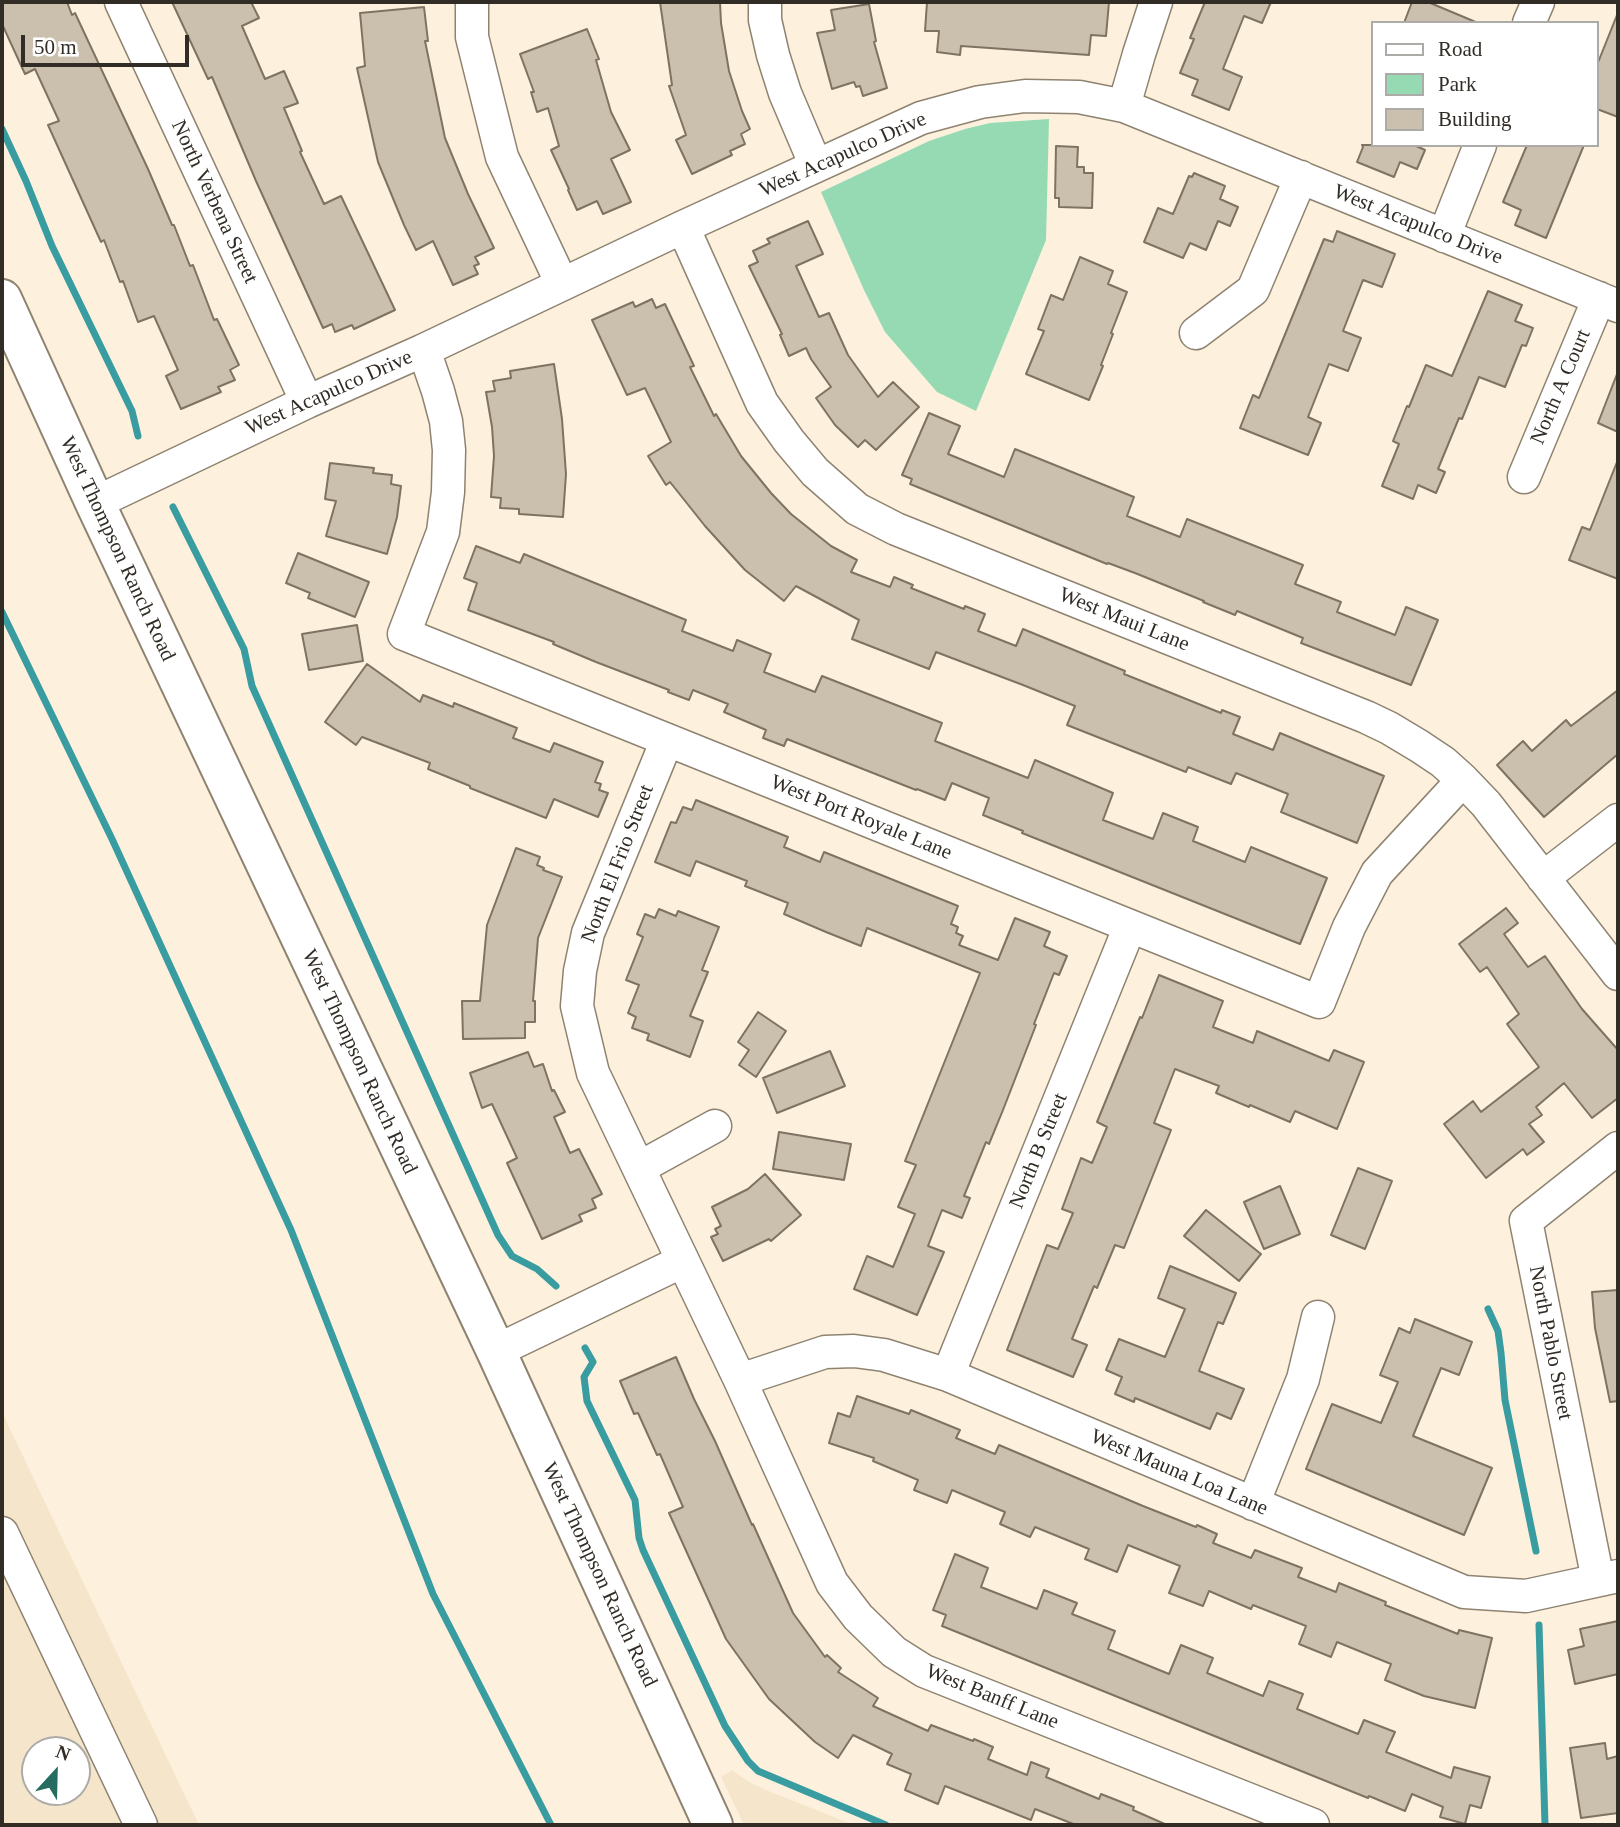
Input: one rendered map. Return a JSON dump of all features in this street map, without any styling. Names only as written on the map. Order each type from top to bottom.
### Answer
[{"type":"main road","name":"West Thompson Ranch Road","points":[[2,299],[95,503],[496,1351],[713,1825]]},
{"type":"street","name":"North Verbena Street","points":[[121,2],[307,402]]},
{"type":"street","points":[[472,2],[472,37],[502,157],[562,284]]},
{"type":"street","points":[[765,2],[765,20],[773,55],[785,93],[816,166]]},
{"type":"street","points":[[1124,106],[1156,2]]},
{"type":"street","points":[[1530,21],[1538,2]]},
{"type":"street","name":"West Acapulco Drive","points":[[95,503],[921,118],[980,102],[1025,96],[1079,97],[1124,106],[1609,302]]},
{"type":"street","points":[[1444,236],[1479,147]]},
{"type":"street","points":[[1195,333],[1253,290],[1301,177]]},
{"type":"street","name":"West Maui Lane","points":[[683,227],[762,403],[815,472],[857,509],[896,529],[1366,718],[1419,746],[1443,762],[1486,804],[1618,974]]},
{"type":"street","name":"North A Court","points":[[1524,477],[1609,302]]},
{"type":"street","name":"West Port Royale Lane","points":[[424,350],[446,422],[449,450],[448,492],[443,532],[404,634],[1319,1002],[1349,927],[1377,873],[1462,780]]},
{"type":"street","name":"North El Frio Street","points":[[667,740],[588,933],[580,971],[577,1006],[593,1073],[683,1261]]},
{"type":"street","points":[[1544,878],[1618,820]]},
{"type":"street","name":"North B Street","points":[[948,1375],[1129,926]]},
{"type":"street","points":[[639,1168],[715,1126]]},
{"type":"street","name":"North Pablo Street","points":[[1608,1578],[1526,1221],[1618,1148]]},
{"type":"street","points":[[496,1351],[683,1261]]},
{"type":"street","name":"West Banff Lane","points":[[683,1261],[832,1583],[858,1617],[894,1652],[924,1671],[1313,1825]]},
{"type":"street","points":[[1253,1504],[1303,1379],[1318,1317]]},
{"type":"street","name":"West Mauna Loa Lane","points":[[740,1380],[825,1352],[854,1351],[884,1355],[948,1375],[1464,1591],[1527,1596],[1608,1578]]},
{"type":"street","points":[[2,1533],[141,1825]]},
{"type":"shaded area","points":[[2,1412],[199,1825],[2,1825]]},
{"type":"shaded area","points":[[732,1770],[766,1790],[854,1825],[744,1825],[721,1777]]},
{"type":"green space","points":[[1049,119],[1046,240],[976,411],[937,392],[885,332],[821,192],[929,141],[965,129],[990,123]]},
{"type":"building","points":[[2,2],[67,2],[72,15],[75,13],[174,225],[190,266],[193,265],[214,320],[217,319],[239,365],[230,370],[235,380],[218,387],[221,392],[181,409],[166,376],[178,370],[154,316],[138,322],[123,281],[120,282],[104,240],[101,242],[48,125],[59,121],[35,69],[25,74],[2,24]]},
{"type":"building","points":[[172,2],[251,2],[259,18],[242,26],[265,79],[284,71],[298,103],[284,108],[302,151],[300,152],[324,204],[341,196],[395,310],[354,329],[352,325],[335,332],[332,324],[323,328],[212,77],[208,79]]},
{"type":"building","points":[[660,2],[720,2],[729,71],[750,129],[741,134],[745,144],[730,151],[732,155],[692,174],[676,140],[686,135],[669,86],[672,85]]},
{"type":"building","points":[[927,2],[1109,2],[1106,36],[1091,35],[1089,55],[961,46],[960,55],[937,52],[939,31],[925,31]]},
{"type":"building","points":[[1205,2],[1271,2],[1262,23],[1244,16],[1223,69],[1242,77],[1229,110],[1192,95],[1198,80],[1180,73],[1194,39],[1190,38]]},
{"type":"building","points":[[1412,2],[1428,2],[1473,21],[1405,21]]},
{"type":"building","points":[[869,4],[876,41],[874,42],[887,88],[863,96],[860,86],[856,87],[854,82],[832,89],[817,33],[835,30],[831,10]]},
{"type":"building","points":[[424,7],[428,41],[425,41],[445,138],[494,248],[475,257],[479,264],[474,266],[478,274],[453,285],[433,241],[416,250],[404,225],[378,162],[357,68],[365,66],[360,13]]},
{"type":"building","points":[[1618,15],[1618,117],[1599,110],[1599,60]]},
{"type":"building","points":[[587,29],[599,59],[596,60],[611,112],[630,150],[611,159],[631,202],[603,214],[597,201],[577,210],[551,150],[559,146],[548,108],[537,112],[531,92],[534,92],[520,54]]},
{"type":"building","points":[[1362,145],[1418,147],[1425,150],[1417,169],[1400,162],[1394,177],[1357,162]]},
{"type":"building","points":[[1056,146],[1078,147],[1077,167],[1084,167],[1084,173],[1093,173],[1092,208],[1059,207],[1059,198],[1055,198]]},
{"type":"building","points":[[1526,147],[1583,147],[1546,238],[1515,225],[1521,210],[1503,202]]},
{"type":"building","points":[[1194,173],[1225,186],[1220,199],[1238,207],[1230,226],[1218,221],[1206,250],[1190,243],[1183,258],[1144,242],[1158,208],[1173,214],[1189,176],[1192,177]]},
{"type":"building","points":[[808,221],[823,254],[796,266],[819,317],[829,313],[848,355],[878,397],[893,382],[919,407],[876,450],[865,440],[858,447],[835,425],[816,398],[831,387],[806,348],[789,356],[780,335],[782,334],[749,266],[758,262],[753,251],[770,243],[767,239]]},
{"type":"building","points":[[1337,231],[1395,254],[1382,287],[1363,280],[1343,331],[1361,338],[1348,371],[1329,364],[1308,417],[1321,423],[1308,455],[1240,428],[1253,395],[1259,398],[1324,239],[1333,242]]},
{"type":"building","points":[[1080,257],[1113,271],[1108,284],[1127,292],[1089,400],[1026,374],[1044,331],[1038,329],[1051,295],[1063,300]]},
{"type":"building","points":[[1488,291],[1522,305],[1515,321],[1533,328],[1526,346],[1522,345],[1505,387],[1479,377],[1438,469],[1445,472],[1436,493],[1418,485],[1413,499],[1382,486],[1399,444],[1393,441],[1426,365],[1452,376]]},
{"type":"building","points":[[652,299],[656,308],[665,304],[694,366],[690,367],[714,416],[716,414],[741,456],[791,514],[831,546],[857,560],[851,572],[890,587],[894,577],[913,585],[911,588],[964,609],[965,606],[985,614],[978,631],[1016,646],[1023,629],[1125,671],[1124,674],[1221,713],[1222,710],[1240,717],[1233,734],[1273,750],[1280,733],[1384,776],[1357,843],[1281,812],[1288,794],[1236,773],[1231,784],[1188,767],[1186,772],[1067,725],[1075,706],[936,652],[929,669],[852,639],[859,620],[796,586],[784,601],[745,570],[670,482],[666,485],[648,456],[671,442],[645,388],[627,395],[592,320],[633,302],[635,307]]},
{"type":"building","points":[[554,364],[566,474],[563,517],[519,514],[519,509],[500,508],[501,498],[491,497],[494,456],[486,392],[495,391],[493,381],[511,378],[510,371]]},
{"type":"building","points":[[1618,375],[1618,432],[1598,423]]},
{"type":"building","points":[[929,413],[960,426],[948,454],[1004,477],[1015,449],[1134,497],[1127,516],[1180,537],[1187,519],[1303,565],[1295,584],[1341,602],[1337,612],[1395,635],[1406,607],[1438,620],[1411,685],[1301,643],[1303,638],[1237,611],[1235,615],[910,484],[912,479],[902,475]]},
{"type":"building","points":[[1617,462],[1618,579],[1569,560],[1582,527],[1590,530]]},
{"type":"building","points":[[330,463],[374,468],[373,473],[392,475],[391,484],[401,486],[397,517],[387,554],[326,536],[336,501],[325,499]]},
{"type":"building","points":[[476,546],[520,563],[524,554],[686,620],[682,631],[733,651],[737,640],[771,654],[764,672],[815,692],[822,676],[942,723],[935,741],[1028,778],[1035,760],[1113,793],[1103,820],[1153,839],[1163,813],[1198,827],[1193,841],[1245,862],[1251,847],[1327,878],[1300,944],[983,815],[989,798],[952,783],[945,800],[787,739],[784,746],[763,738],[766,730],[724,712],[728,704],[693,690],[689,700],[553,644],[554,642],[468,610],[477,583],[464,578]]},
{"type":"building","points":[[298,553],[369,582],[355,617],[308,598],[310,593],[286,583]]},
{"type":"building","points":[[357,625],[363,661],[309,670],[302,634]]},
{"type":"building","points":[[367,664],[420,702],[423,695],[453,707],[454,703],[517,728],[513,738],[550,752],[554,743],[603,762],[595,782],[601,784],[599,790],[608,793],[598,817],[554,799],[546,818],[428,769],[430,763],[362,737],[356,745],[325,722]]},
{"type":"building","points":[[1618,690],[1618,754],[1544,817],[1497,765],[1523,741],[1532,751],[1566,720],[1571,726]]},
{"type":"building","points":[[696,800],[788,837],[784,847],[820,862],[824,852],[958,906],[951,924],[958,927],[956,933],[963,936],[959,945],[998,960],[1015,918],[1050,932],[1044,946],[1067,956],[1059,975],[1054,973],[1003,1110],[989,1144],[986,1142],[964,1196],[970,1198],[962,1218],[942,1210],[928,1246],[944,1252],[917,1315],[854,1289],[867,1256],[893,1267],[915,1214],[898,1207],[916,1165],[905,1161],[980,973],[867,928],[861,946],[784,914],[788,903],[745,886],[747,881],[696,861],[690,876],[655,862],[671,822],[676,823],[683,807],[692,810]]},
{"type":"building","points":[[516,848],[540,857],[537,865],[562,877],[538,938],[533,1001],[535,1022],[525,1022],[525,1038],[463,1039],[462,1001],[480,1001],[487,925]]},
{"type":"building","points":[[1506,908],[1518,923],[1504,934],[1528,967],[1545,956],[1582,1009],[1618,1050],[1618,1098],[1592,1118],[1564,1083],[1536,1107],[1542,1115],[1529,1124],[1544,1142],[1527,1155],[1523,1149],[1486,1178],[1444,1124],[1473,1101],[1481,1112],[1539,1067],[1507,1024],[1519,1014],[1487,967],[1480,972],[1459,944]]},
{"type":"building","points":[[659,909],[676,916],[678,911],[719,927],[702,970],[708,972],[690,1016],[703,1021],[690,1057],[647,1040],[649,1034],[632,1028],[636,1017],[628,1013],[639,985],[626,980],[643,937],[637,934],[645,914],[655,918]]},
{"type":"building","points":[[1159,975],[1223,1001],[1213,1027],[1253,1043],[1257,1031],[1329,1061],[1334,1050],[1364,1062],[1337,1129],[1295,1111],[1290,1122],[1250,1105],[1249,1107],[1216,1093],[1219,1086],[1175,1069],[1154,1123],[1171,1130],[1124,1248],[1115,1245],[1072,1339],[1087,1345],[1073,1377],[1007,1350],[1047,1245],[1058,1249],[1073,1213],[1062,1209],[1081,1158],[1092,1163],[1107,1127],[1097,1122]]},
{"type":"building","points":[[758,1012],[786,1031],[756,1077],[739,1065],[749,1050],[738,1042]]},
{"type":"building","points":[[830,1051],[845,1086],[777,1113],[763,1078]]},
{"type":"building","points":[[528,1052],[534,1067],[543,1064],[552,1091],[554,1090],[565,1112],[554,1117],[570,1153],[579,1149],[602,1194],[592,1199],[596,1208],[579,1215],[582,1221],[542,1239],[507,1163],[517,1158],[492,1104],[482,1108],[470,1073]]},
{"type":"building","points":[[779,1132],[851,1144],[844,1180],[773,1169]]},
{"type":"building","points":[[1358,1168],[1392,1181],[1365,1249],[1331,1235]]},
{"type":"building","points":[[765,1174],[801,1215],[771,1241],[769,1239],[723,1261],[711,1237],[718,1234],[715,1229],[721,1226],[712,1207],[748,1189]]},
{"type":"building","points":[[1280,1186],[1300,1234],[1264,1249],[1244,1202]]},
{"type":"building","points":[[1206,1210],[1261,1254],[1239,1281],[1184,1236]]},
{"type":"building","points":[[1170,1266],[1236,1293],[1223,1324],[1218,1322],[1199,1371],[1244,1389],[1231,1419],[1217,1413],[1210,1429],[1135,1398],[1134,1402],[1115,1394],[1122,1377],[1106,1370],[1119,1339],[1165,1357],[1185,1309],[1158,1298]]},
{"type":"building","points":[[1618,1290],[1618,1401],[1610,1402],[1595,1328],[1592,1292]]},
{"type":"building","points":[[1415,1319],[1472,1342],[1459,1375],[1441,1368],[1413,1436],[1492,1468],[1464,1535],[1306,1469],[1332,1404],[1381,1423],[1398,1382],[1380,1375],[1399,1328],[1410,1333]]},
{"type":"building","points":[[676,1357],[793,1613],[825,1657],[827,1655],[841,1668],[838,1672],[878,1698],[873,1706],[928,1731],[931,1725],[993,1747],[988,1759],[1027,1775],[1031,1762],[1049,1769],[1046,1777],[1099,1799],[1101,1794],[1134,1807],[1133,1810],[1167,1825],[1076,1825],[1035,1809],[1031,1820],[945,1786],[938,1804],[905,1790],[911,1774],[887,1764],[892,1754],[853,1735],[838,1758],[815,1742],[769,1699],[726,1639],[669,1513],[683,1507],[660,1454],[657,1455],[638,1413],[634,1414],[620,1381]]},
{"type":"building","points":[[857,1396],[909,1414],[911,1410],[960,1430],[956,1438],[995,1454],[999,1445],[1143,1506],[1196,1527],[1197,1525],[1217,1534],[1213,1543],[1251,1558],[1255,1550],[1302,1568],[1298,1577],[1336,1592],[1339,1583],[1386,1602],[1385,1605],[1458,1634],[1459,1630],[1492,1638],[1475,1708],[1424,1696],[1385,1680],[1391,1664],[1337,1642],[1331,1657],[1299,1644],[1306,1626],[1253,1605],[1251,1609],[1209,1591],[1203,1606],[1169,1593],[1180,1566],[1128,1545],[1117,1572],[1085,1559],[1089,1549],[1035,1527],[1030,1537],[1000,1524],[1005,1512],[952,1490],[947,1503],[914,1490],[918,1480],[873,1461],[874,1458],[829,1443],[838,1413],[850,1417]]},
{"type":"building","points":[[955,1554],[988,1568],[981,1587],[1037,1609],[1044,1590],[1077,1603],[1072,1614],[1115,1631],[1108,1649],[1169,1674],[1181,1645],[1213,1658],[1207,1673],[1263,1696],[1269,1681],[1303,1694],[1297,1709],[1358,1734],[1364,1720],[1395,1732],[1386,1752],[1451,1778],[1454,1767],[1490,1777],[1481,1808],[1470,1805],[1465,1824],[1440,1817],[1443,1807],[1412,1794],[1405,1811],[942,1626],[946,1615],[933,1610]]},
{"type":"building","points":[[1618,1621],[1618,1674],[1575,1684],[1568,1650],[1584,1646],[1580,1629]]},
{"type":"building","points":[[1605,1743],[1607,1759],[1618,1756],[1618,1813],[1581,1818],[1570,1748]]},
{"type":"waterway","points":[[2,129],[52,246],[132,411],[138,436]]},
{"type":"waterway","points":[[173,507],[244,649],[252,686],[498,1235],[512,1256],[537,1269],[556,1286]]},
{"type":"waterway","points":[[2,612],[112,839],[291,1230],[433,1594],[551,1825]]},
{"type":"waterway","points":[[1488,1309],[1498,1331],[1505,1400],[1536,1551]]},
{"type":"waterway","points":[[585,1348],[593,1362],[584,1377],[587,1401],[635,1500],[643,1550],[725,1726],[748,1761],[758,1771],[886,1825]]},
{"type":"waterway","points":[[1539,1625],[1545,1825]]}]
